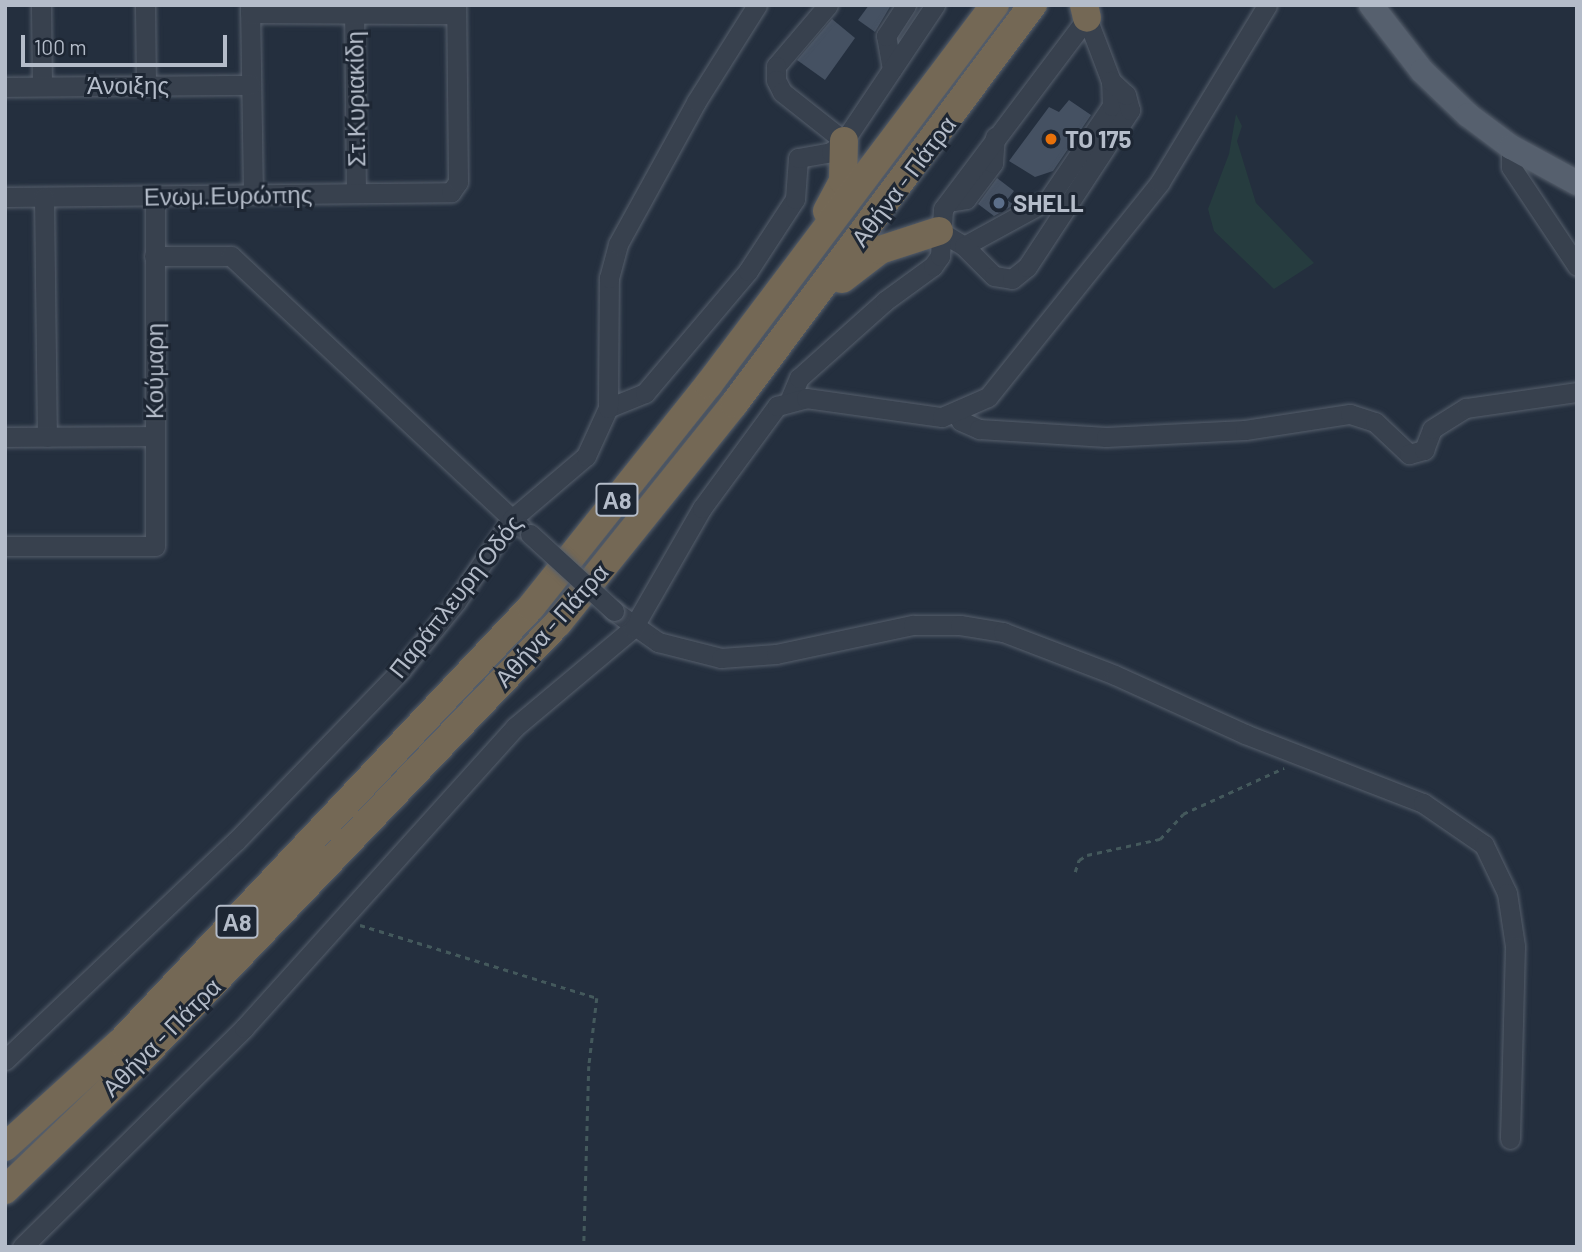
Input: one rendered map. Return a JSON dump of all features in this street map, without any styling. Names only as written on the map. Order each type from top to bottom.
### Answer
[{"type":"highway","name":"Αθήνα - Πάτρα","points":[[5,1147],[121,1042],[531,607],[768,307],[995,5]]},
{"type":"highway","name":"Αθήνα - Πάτρα","points":[[5,1190],[185,1013],[558,623],[792,327],[1033,5]]},
{"type":"highway","points":[[768,307],[837,198],[843,181],[844,141]]},
{"type":"highway","points":[[792,327],[863,260],[939,230]]},
{"type":"main road","points":[[1371,5],[1439,88],[1511,147],[1577,183]]},
{"type":"street","points":[[41,5],[42,86]]},
{"type":"street","points":[[145,5],[146,85]]},
{"type":"street","name":"Παράπλευρη Οδός","points":[[5,1059],[236,841],[401,670],[456,603],[512,519],[586,456],[608,408],[609,278],[618,244],[696,102],[757,5]]},
{"type":"street","points":[[828,5],[776,66],[776,80],[782,92],[844,141]]},
{"type":"street","points":[[892,69],[886,36],[906,5]]},
{"type":"street","points":[[608,408],[645,393],[748,271],[795,199],[798,158],[831,152],[844,141],[935,5]]},
{"type":"street","points":[[790,399],[819,399],[929,417],[957,414],[988,397],[1142,206],[1267,5]]},
{"type":"street","points":[[253,194],[250,9],[456,9]]},
{"type":"street","name":"Στ.Κυριακίδη","points":[[354,9],[356,193]]},
{"type":"street","name":"Ενωμ.Ευρώπης","points":[[5,197],[451,192],[458,182],[456,9]]},
{"type":"street","points":[[964,246],[1048,200],[1112,106],[1111,81],[1086,11]]},
{"type":"street","points":[[22,1247],[244,1028],[346,918],[515,727],[633,628],[732,463],[765,417],[790,399],[799,378],[885,301],[933,266],[940,256],[939,230],[947,202],[1086,11]]},
{"type":"street","points":[[939,230],[964,246],[994,276],[1012,279],[1027,267],[1130,110],[1126,94],[1111,81]]},
{"type":"street","name":"Άνοιξης","points":[[5,86],[251,85]]},
{"type":"street","points":[[1511,147],[1511,167],[1577,266]]},
{"type":"street","name":"Κούμαρη","points":[[5,546],[155,546],[155,196]]},
{"type":"street","points":[[44,197],[47,437]]},
{"type":"street","points":[[154,256],[231,256],[512,519],[633,628],[680,650],[731,658],[776,654],[913,625],[984,628],[1058,652],[1307,758],[1423,803],[1468,831],[1493,858],[1507,893],[1514,936],[1510,1139]]},
{"type":"street","points":[[957,414],[961,421],[979,429],[1106,437],[1245,430],[1350,414],[1375,422],[1409,454],[1424,450],[1432,429],[1466,408],[1577,392]]},
{"type":"street","points":[[5,437],[155,436]]},
{"type":"path","points":[[1075,872],[1079,860],[1087,855],[1158,839],[1187,812],[1307,758]]},
{"type":"path","points":[[346,918],[376,933],[597,998],[589,1066],[584,1247]]},
{"type":"green space","points":[[1236,114],[1242,126],[1237,141],[1256,203],[1314,263],[1274,289],[1214,231],[1208,209],[1229,154]]},
{"type":"building","points":[[869,5],[891,5],[875,32],[858,20]]},
{"type":"building","points":[[832,19],[855,38],[825,80],[797,60]]},
{"type":"building","name":"TO 175","points":[[1069,100],[1091,115],[1053,171],[1035,177],[1009,161],[1049,107],[1059,112]]},
{"type":"building","points":[[997,178],[1014,191],[1007,200],[1014,205],[994,216],[978,204]]},
{"type":"place","name":"TO 175","points":[[1051,139]]},
{"type":"place","name":"SHELL","points":[[999,203]]}]
